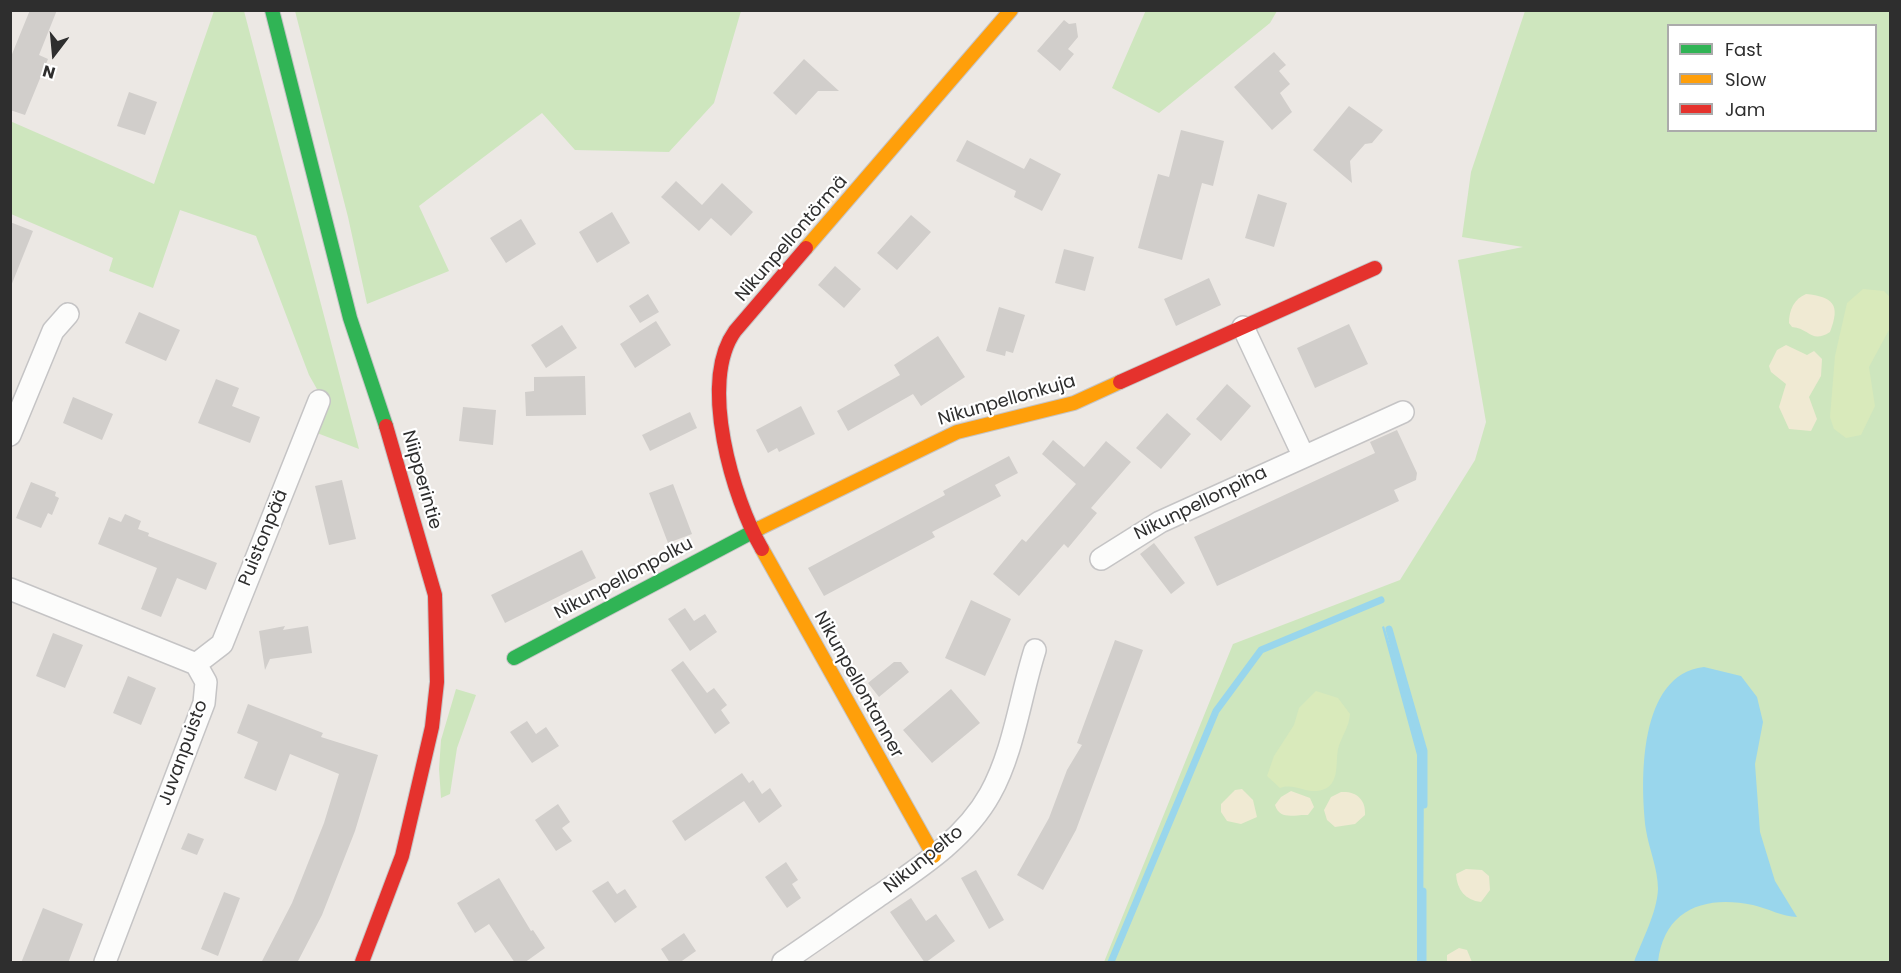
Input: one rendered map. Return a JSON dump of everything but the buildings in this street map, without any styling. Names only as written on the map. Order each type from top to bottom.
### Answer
[{"type":"street","name":"Niipperintie","points":[[272,10],[350,318],[388,432],[435,595],[437,682],[432,727],[402,856],[362,963]]},
{"type":"street","name":"Nikunpellontörmä","points":[[752,532],[735,488],[724,428],[720,364],[727,343],[1011,10]]},
{"type":"street","name":"Nikunpellonkuja","points":[[752,532],[928,444],[957,432],[1074,403],[1375,268]]},
{"type":"street","points":[[10,435],[53,331],[68,314]]},
{"type":"street","points":[[1243,327],[1304,455]]},
{"type":"street","name":"Puistonpää","points":[[196,664],[222,644],[319,401]]},
{"type":"street","name":"Nikunpellonpiha","points":[[1101,559],[1160,522],[1403,412]]},
{"type":"street","name":"Nikunpellonpolku","points":[[514,658],[752,532]]},
{"type":"street","name":"Nikunpellontanner","points":[[752,532],[934,856]]},
{"type":"street","points":[[10,589],[196,664]]},
{"type":"street","name":"Nikunpelto","points":[[783,963],[934,856],[975,817],[991,792],[1003,764],[1035,650]]},
{"type":"street","name":"Juvanpuisto","points":[[105,963],[204,703],[206,682],[196,664]]},
{"type":"green space","points":[[295,10],[741,11],[714,103],[669,152],[575,150],[542,113],[419,206],[449,271],[367,304],[348,217]]},
{"type":"green space","points":[[1146,10],[1277,11],[1270,23],[1159,113],[1112,88]]},
{"type":"green space","points":[[214,11],[244,11],[359,449],[317,433],[326,405],[309,375],[256,236],[180,210],[153,288],[109,271],[113,258],[11,214],[10,121],[154,184]]},
{"type":"green space","points":[[1525,11],[1890,11],[1890,962],[1104,962],[1233,644],[1400,580],[1475,460],[1486,422],[1458,260],[1523,247],[1462,237],[1471,172]]},
{"type":"green space","points":[[1863,289],[1884,291],[1890,297],[1890,328],[1869,367],[1875,406],[1861,435],[1846,438],[1834,429],[1830,417],[1835,356],[1847,303]]},
{"type":"green space","points":[[456,689],[476,695],[457,748],[450,794],[441,798],[439,769],[441,740]]},
{"type":"green space","points":[[1316,691],[1338,698],[1350,714],[1338,749],[1333,781],[1325,789],[1317,791],[1289,786],[1280,788],[1267,776],[1274,756],[1294,725],[1299,708]]},
{"type":"sand","points":[[1806,294],[1823,297],[1832,304],[1835,315],[1830,332],[1819,337],[1792,327],[1789,323],[1793,306]]},
{"type":"sand","points":[[1786,345],[1807,355],[1814,351],[1822,359],[1821,376],[1809,397],[1817,419],[1811,431],[1789,429],[1779,407],[1786,384],[1771,372],[1769,366],[1777,350]]},
{"type":"sand","points":[[1242,789],[1253,800],[1257,817],[1241,824],[1227,821],[1221,812],[1221,804],[1235,790]]},
{"type":"sand","points":[[1291,791],[1310,798],[1314,807],[1308,815],[1288,816],[1277,810],[1275,805],[1281,797]]},
{"type":"sand","points":[[1341,792],[1359,797],[1364,805],[1365,815],[1355,824],[1335,827],[1327,820],[1324,810],[1331,797]]},
{"type":"sand","points":[[1466,869],[1482,870],[1489,876],[1490,890],[1481,902],[1470,899],[1458,885],[1456,874]]},
{"type":"sand","points":[[1459,948],[1467,950],[1472,962],[1447,962],[1447,955]]},
{"type":"water","points":[[1384,626],[1422,743],[1424,762],[1423,956],[1421,961],[1417,962],[1417,755],[1382,627]]},
{"type":"water","points":[[1704,667],[1741,676],[1757,697],[1763,722],[1755,764],[1760,832],[1775,881],[1797,917],[1735,902],[1703,905],[1678,918],[1669,929],[1662,944],[1658,962],[1634,962],[1652,917],[1658,889],[1644,810],[1644,759],[1648,733],[1655,709],[1666,689],[1682,674]]},
{"type":"waterway","points":[[1111,962],[1216,711],[1261,650],[1381,600]]},
{"type":"waterway","points":[[1389,629],[1424,751],[1424,805]]},
{"type":"waterway","points":[[1423,891],[1423,962]]},
{"type":"traffic: fast","points":[[272,10],[350,318],[386,426]]},
{"type":"traffic: fast","points":[[514,658],[760,528]]},
{"type":"traffic: slow","points":[[806,248],[1011,10]]},
{"type":"traffic: slow","points":[[760,528],[957,432],[1074,403],[1120,382]]},
{"type":"traffic: slow","points":[[762,549],[934,856]]},
{"type":"traffic: jam","points":[[762,549],[740,501],[731,471],[720,409],[720,380],[724,353],[735,331],[806,248]]},
{"type":"traffic: jam","points":[[1120,382],[1375,268]]},
{"type":"traffic: jam","points":[[362,962],[402,856],[432,727],[437,682],[435,595],[386,426]]}]
